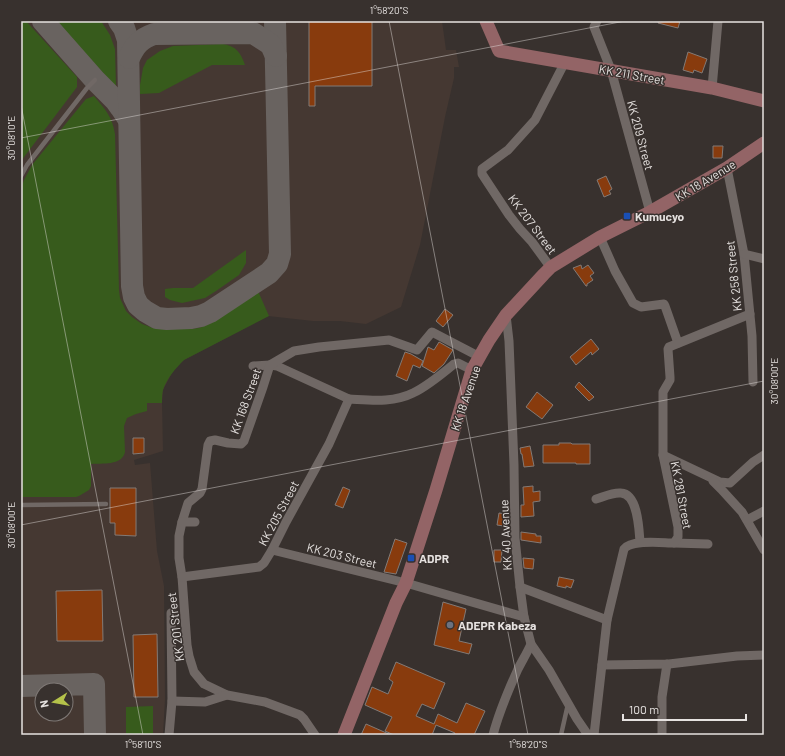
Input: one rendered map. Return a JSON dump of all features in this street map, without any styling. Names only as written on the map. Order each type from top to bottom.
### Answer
[{"type":"main road","name":"KK 211 Street","points":[[486,21],[499,51],[712,88],[764,101]]},
{"type":"main road","name":"KK 18 Avenue","points":[[344,735],[396,603],[406,582],[436,490],[472,370],[489,340],[506,316],[551,268],[600,237],[650,212],[727,168],[764,143]]},
{"type":"street","points":[[712,88],[718,21]]},
{"type":"street","name":"KK 209 Street","points":[[594,23],[611,70],[650,212]]},
{"type":"street","name":"KK 207 Street","points":[[551,268],[532,242],[509,215],[482,174],[482,169],[508,150],[535,120],[565,62]]},
{"type":"street","name":"KK 258 Street","points":[[727,168],[744,254],[750,314],[753,382]]},
{"type":"street","points":[[600,237],[615,271],[633,303],[640,307],[664,304],[678,344],[750,314]]},
{"type":"street","points":[[744,254],[764,259]]},
{"type":"street","name":"KK 40 Avenue","points":[[506,316],[509,341],[514,465],[515,538],[524,617],[531,644],[549,670],[588,735]]},
{"type":"street","points":[[253,366],[270,364],[294,351],[389,340],[417,350],[432,332],[480,357]]},
{"type":"street","name":"KK 281 Street","points":[[640,542],[674,543],[678,537],[678,527],[662,455],[664,392],[670,380],[668,349],[669,347],[678,344]]},
{"type":"street","points":[[270,364],[284,368],[349,399],[380,400],[413,394],[454,364],[458,363],[472,370]]},
{"type":"street","name":"KK 168 Street","points":[[182,522],[188,503],[200,493],[202,489],[210,441],[214,440],[241,444],[244,441],[270,364]]},
{"type":"street","name":"KK 205 Street","points":[[182,577],[258,567],[264,563],[329,444],[349,399]]},
{"type":"street","points":[[662,455],[720,482],[730,483],[753,462],[764,455]]},
{"type":"street","points":[[707,476],[742,512],[764,550]]},
{"type":"street","points":[[594,735],[607,620],[624,549],[640,542],[638,519],[632,500],[626,494],[619,492],[596,499]]},
{"type":"street","points":[[747,520],[764,511]]},
{"type":"street","points":[[182,522],[195,522]]},
{"type":"street","name":"KK 201 Street","points":[[182,522],[179,536],[179,558],[182,577],[187,645],[194,672],[204,684],[227,695],[265,702],[300,715],[304,718],[315,735]]},
{"type":"street","points":[[674,543],[708,544]]},
{"type":"street","name":"KK 203 Street","points":[[272,550],[406,582],[524,617]]},
{"type":"street","points":[[520,587],[607,620]]},
{"type":"street","points":[[169,735],[172,701],[171,613]]},
{"type":"street","points":[[493,735],[502,707],[518,668],[527,654],[531,644]]},
{"type":"street","points":[[602,665],[666,664],[764,654]]},
{"type":"street","points":[[662,735],[662,697],[666,664]]},
{"type":"street","points":[[172,701],[206,702],[227,695]]},
{"type":"lane","points":[[21,176],[27,165],[82,94],[95,80]]},
{"type":"lane","points":[[21,505],[106,504]]},
{"type":"lane","points":[[561,735],[568,703]]},
{"type":"shaded area","points":[[21,21],[442,21],[446,50],[456,50],[459,67],[454,67],[454,78],[420,245],[401,307],[366,324],[340,321],[313,321],[268,316],[184,360],[174,369],[163,390],[163,451],[134,460],[135,465],[150,463],[157,551],[164,586],[165,699],[163,735],[21,735]]},
{"type":"green space","points":[[21,21],[26,21],[77,77],[77,87],[21,161]]},
{"type":"green space","points":[[56,21],[101,21],[110,35],[115,49],[116,87]]},
{"type":"green space","points":[[223,44],[235,48],[242,57],[245,65],[212,65],[159,93],[140,94],[143,68],[147,60],[160,51],[173,46]]},
{"type":"green space","points":[[94,96],[110,117],[115,134],[119,290],[120,298],[126,311],[142,324],[153,328],[199,328],[208,324],[258,291],[269,316],[184,360],[167,381],[163,390],[162,403],[147,403],[147,411],[127,418],[124,426],[125,452],[120,460],[111,463],[91,464],[91,486],[89,490],[76,497],[21,497],[21,188],[32,165],[86,99]]},
{"type":"green space","points":[[246,250],[246,263],[239,275],[205,298],[182,303],[165,297],[165,289],[193,288]]},
{"type":"green space","points":[[153,706],[153,735],[126,735],[126,707]]},
{"type":"building","points":[[309,21],[372,21],[372,86],[315,86],[315,106],[309,106]]},
{"type":"building","points":[[659,21],[680,21],[678,28],[658,23]]},
{"type":"building","points":[[688,52],[707,59],[702,73],[694,70],[693,73],[683,70]]},
{"type":"building","points":[[713,146],[723,146],[722,158],[713,158]]},
{"type":"building","points":[[606,176],[612,189],[609,191],[611,194],[604,197],[597,180]]},
{"type":"building","points":[[581,265],[582,269],[588,265],[594,273],[590,276],[593,280],[587,284],[587,286],[573,268]]},
{"type":"building","points":[[445,309],[453,315],[443,327],[436,321]]},
{"type":"building","points":[[591,339],[599,349],[592,355],[591,352],[576,365],[570,357]]},
{"type":"building","points":[[439,342],[453,350],[444,364],[434,373],[422,366],[428,347],[434,350]]},
{"type":"building","points":[[405,352],[423,361],[420,368],[413,365],[407,381],[396,376]]},
{"type":"building","points":[[579,382],[594,397],[589,401],[575,387]]},
{"type":"building","points":[[537,392],[553,405],[542,419],[526,407]]},
{"type":"building","points":[[133,438],[144,438],[144,453],[133,454]]},
{"type":"building","points":[[559,443],[590,444],[590,464],[543,463],[543,445],[559,445]]},
{"type":"building","points":[[530,446],[534,466],[524,467],[520,448]]},
{"type":"building","points":[[533,486],[533,492],[540,491],[540,501],[533,502],[534,516],[521,517],[521,505],[524,505],[523,487]]},
{"type":"building","points":[[343,487],[350,490],[343,508],[335,505]]},
{"type":"building","points":[[110,488],[136,488],[136,536],[115,535],[115,523],[110,523]]},
{"type":"building","points":[[499,513],[506,514],[504,526],[497,525]]},
{"type":"building","points":[[521,532],[541,536],[541,543],[521,540]]},
{"type":"building","points":[[395,539],[407,543],[396,574],[384,572]]},
{"type":"building","points":[[494,550],[502,550],[501,562],[494,562]]},
{"type":"building","points":[[523,558],[534,559],[533,569],[524,568]]},
{"type":"building","points":[[559,577],[574,580],[571,588],[566,586],[566,588],[557,586]]},
{"type":"building","points":[[102,590],[103,641],[57,641],[56,591]]},
{"type":"building","name":"ADEPR Kabeza","points":[[443,602],[466,609],[459,641],[472,644],[469,654],[434,645]]},
{"type":"building","points":[[157,634],[158,697],[134,697],[133,635]]},
{"type":"building","points":[[396,662],[445,683],[434,709],[422,704],[416,716],[434,724],[438,714],[457,723],[466,703],[485,711],[474,735],[454,735],[455,733],[436,725],[432,735],[394,735],[385,731],[392,717],[365,705],[372,687],[388,694],[393,682],[389,679]]},
{"type":"building","points":[[366,724],[391,735],[361,735]]},
{"type":"taxiway","points":[[43,21],[95,80],[116,101],[129,120]]},
{"type":"taxiway","points":[[119,21],[124,28],[128,40],[132,286],[134,297],[138,305],[157,318],[167,319],[191,318],[210,312],[269,273],[277,264],[280,254],[275,21]]},
{"type":"taxiway","points":[[129,58],[133,49],[138,43],[154,34],[253,33],[271,45],[276,56]]},
{"type":"taxiway","points":[[21,686],[94,684],[95,735]]},
{"type":"place","name":"Kumucyo","points":[[627,216]]},
{"type":"place","name":"ADPR","points":[[411,558]]},
{"type":"place","name":"ADEPR Kabeza","points":[[450,625]]}]
